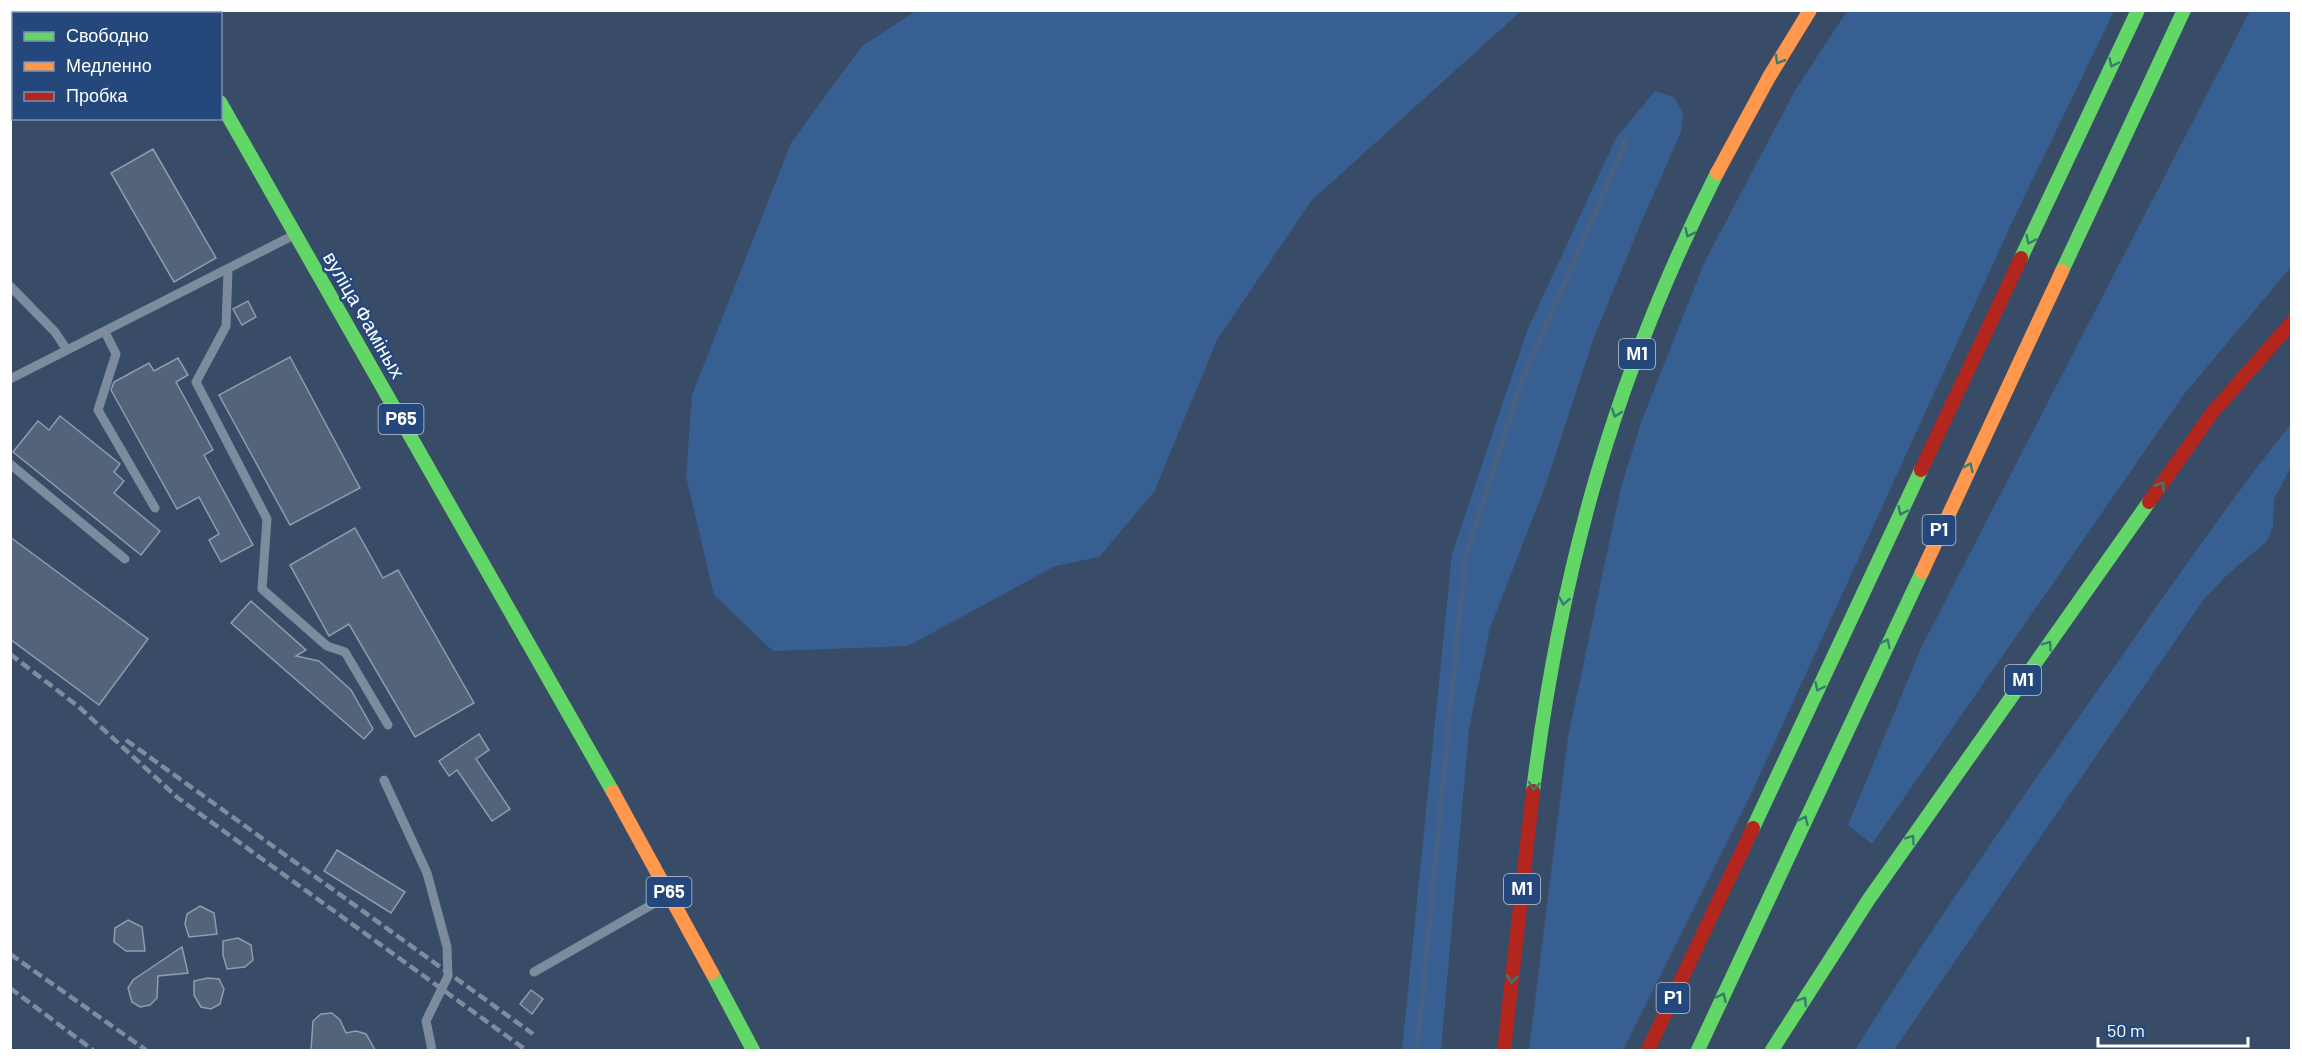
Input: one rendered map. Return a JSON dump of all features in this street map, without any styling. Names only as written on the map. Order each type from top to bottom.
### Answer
[{"type":"main road","name":"М1","points":[[1504,1050],[1541,728],[1566,590],[1601,456],[1657,298],[1718,172],[1782,55],[1810,10]]},
{"type":"main road","name":"Р1","points":[[1648,1050],[2138,10]]},
{"type":"main road","name":"Р1","points":[[1698,1050],[2184,10]]},
{"type":"main road","name":"вуліца Фаміных","points":[[222,106],[671,894]]},
{"type":"main road","name":"М1","points":[[1772,1050],[1869,899],[2212,413],[2292,322]]},
{"type":"main road","name":"Р65","points":[[671,894],[753,1050]]},
{"type":"lane","points":[[10,379],[296,235]]},
{"type":"lane","points":[[228,270],[226,326],[196,382],[267,519],[262,590],[327,646],[345,652],[388,725]]},
{"type":"lane","points":[[11,287],[55,332],[67,350]]},
{"type":"lane","points":[[105,332],[116,354],[98,410],[155,508]]},
{"type":"lane","points":[[10,464],[124,559]]},
{"type":"lane","points":[[384,780],[427,873],[447,947],[448,976],[426,1021],[432,1050]]},
{"type":"lane","points":[[534,972],[671,894]]},
{"type":"shaded area","points":[[916,11],[1521,11],[1311,201],[1217,340],[1154,492],[1099,557],[1055,566],[908,646],[773,651],[714,595],[686,476],[692,395],[791,143],[862,46]]},
{"type":"shaded area","points":[[1847,11],[2114,11],[2014,218],[1751,794],[1623,1050],[1529,1050],[1568,737],[1621,487],[1642,420],[1705,261],[1796,89]]},
{"type":"shaded area","points":[[2250,11],[2291,11],[2291,267],[2185,393],[1872,844],[1848,825],[1921,648]]},
{"type":"shaded area","points":[[1655,91],[1674,97],[1683,112],[1681,132],[1593,340],[1546,484],[1490,628],[1469,729],[1441,1050],[1402,1050],[1452,554],[1527,331],[1616,138]]},
{"type":"shaded area","points":[[2291,424],[2291,467],[2274,499],[2273,526],[2267,541],[2228,574],[2204,599],[1894,1050],[1855,1050],[1951,903],[2050,758],[2202,542]]},
{"type":"building","points":[[153,149],[216,258],[174,282],[111,173]]},
{"type":"building","points":[[248,301],[256,317],[242,325],[233,309]]},
{"type":"building","points":[[290,357],[360,488],[290,525],[219,395]]},
{"type":"building","points":[[178,358],[188,375],[176,382],[213,450],[204,455],[253,545],[221,562],[209,540],[219,534],[199,497],[177,509],[111,390],[114,382],[149,363],[154,371]]},
{"type":"building","points":[[60,416],[120,464],[114,472],[124,481],[114,493],[160,531],[141,555],[13,452],[38,421],[49,430]]},
{"type":"building","points":[[355,528],[383,578],[398,570],[474,703],[415,737],[349,624],[329,636],[290,565]]},
{"type":"building","points":[[10,537],[148,639],[99,705],[10,639]]},
{"type":"building","points":[[251,601],[306,650],[296,656],[319,661],[351,690],[373,729],[364,739],[231,623]]},
{"type":"building","points":[[479,734],[489,750],[476,759],[510,809],[492,821],[457,770],[449,776],[439,761]]},
{"type":"building","points":[[337,850],[405,892],[391,913],[324,871]]},
{"type":"building","points":[[200,906],[214,913],[217,934],[189,937],[185,924],[187,914]]},
{"type":"building","points":[[128,920],[142,927],[145,951],[126,951],[114,942],[115,928]]},
{"type":"building","points":[[238,938],[251,945],[253,960],[245,967],[227,969],[223,955],[223,941]]},
{"type":"building","points":[[182,947],[188,973],[158,976],[157,998],[150,1005],[140,1007],[132,1002],[128,988],[133,980]]},
{"type":"building","points":[[208,978],[219,979],[224,989],[220,1004],[211,1009],[201,1007],[194,995],[194,981]]},
{"type":"building","points":[[531,990],[543,999],[532,1014],[520,1004]]},
{"type":"building","points":[[332,1013],[340,1020],[346,1033],[356,1031],[366,1034],[375,1050],[311,1050],[313,1021],[321,1014]]},
{"type":"waterway","points":[[1417,1050],[1465,558],[1521,383],[1627,139]]},
{"type":"railway","points":[[10,654],[79,707],[178,798],[526,1050]]},
{"type":"railway","points":[[126,740],[533,1034]]},
{"type":"railway","points":[[10,954],[146,1050]]},
{"type":"railway","points":[[10,988],[93,1050]]},
{"type":"traffic: fast","points":[[2021,258],[2138,10]]},
{"type":"traffic: fast","points":[[2062,271],[2184,10]]},
{"type":"traffic: fast","points":[[222,106],[613,792]]},
{"type":"traffic: fast","points":[[1533,791],[1559,628],[1597,474],[1621,398],[1649,323],[1681,248],[1717,173]]},
{"type":"traffic: fast","points":[[1753,828],[1921,470]]},
{"type":"traffic: fast","points":[[1772,1050],[1869,899],[2149,502]]},
{"type":"traffic: fast","points":[[1698,1050],[1922,572]]},
{"type":"traffic: fast","points":[[712,973],[753,1050]]},
{"type":"traffic: slow","points":[[1717,173],[1769,77],[1810,10]]},
{"type":"traffic: slow","points":[[1922,572],[2062,271]]},
{"type":"traffic: slow","points":[[613,792],[712,973]]},
{"type":"traffic: jam","points":[[1921,470],[2021,258]]},
{"type":"traffic: jam","points":[[2149,502],[2212,413],[2292,322]]},
{"type":"traffic: jam","points":[[1504,1050],[1533,791]]},
{"type":"traffic: jam","points":[[1648,1050],[1753,828]]}]
